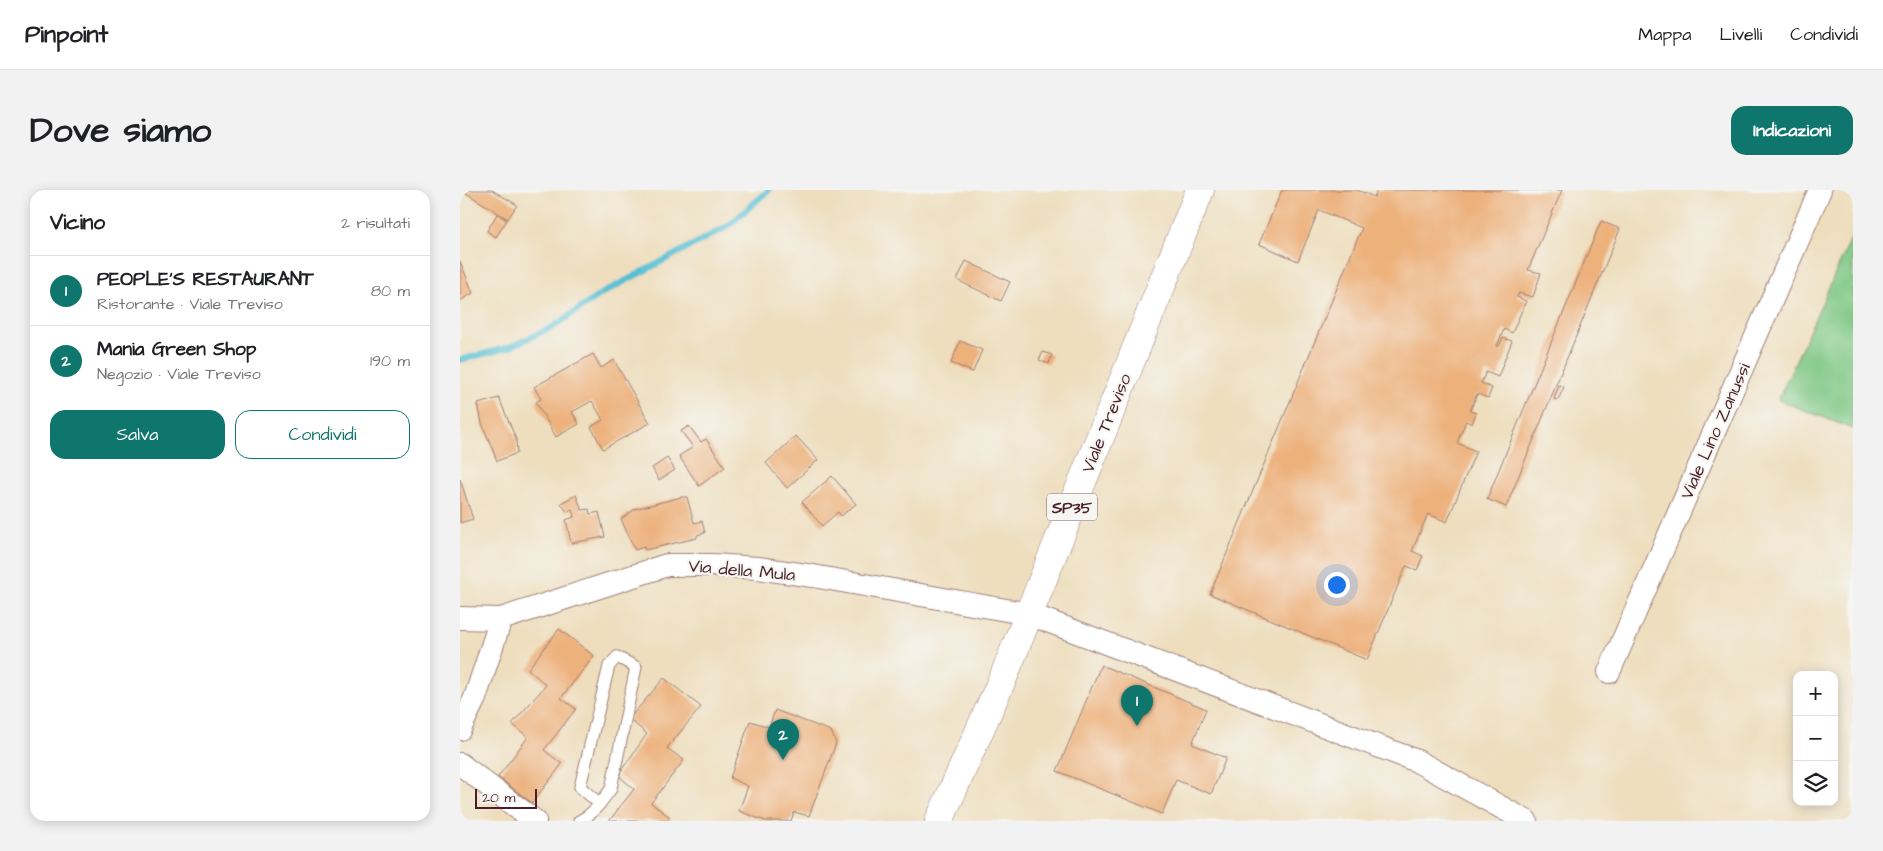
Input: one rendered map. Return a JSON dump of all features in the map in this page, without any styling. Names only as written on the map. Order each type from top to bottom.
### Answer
[{"type":"main road","name":"Viale Treviso","points":[[939,821],[1029,614],[1200,190]]},
{"type":"street","name":"Viale Lino Zanussi","points":[[1609,672],[1820,190]]},
{"type":"street","name":"Via della Mula","points":[[460,618],[501,619],[668,565],[758,568],[1029,614],[1417,761],[1526,821]]},
{"type":"street","points":[[460,730],[475,698],[501,619]]},
{"type":"street","points":[[460,764],[535,821]]},
{"type":"lane","points":[[579,821],[592,815],[611,789],[636,667],[617,658],[609,666],[580,787],[600,804]]},
{"type":"green space","points":[[1853,234],[1853,429],[1778,400]]},
{"type":"building","points":[[461,190],[492,190],[517,205],[508,219]]},
{"type":"building","points":[[1282,190],[1357,190],[1374,197],[1377,190],[1562,190],[1528,270],[1541,273],[1533,297],[1519,293],[1517,297],[1526,301],[1512,333],[1504,329],[1497,346],[1499,346],[1503,338],[1512,341],[1498,377],[1486,372],[1481,383],[1492,388],[1488,398],[1477,394],[1470,411],[1476,413],[1472,424],[1466,421],[1457,443],[1476,451],[1447,522],[1428,514],[1412,551],[1423,556],[1417,570],[1406,566],[1367,660],[1210,594],[1362,228],[1319,210],[1298,261],[1259,244]]},
{"type":"building","points":[[497,214],[507,220],[496,237],[487,231]]},
{"type":"building","points":[[1601,221],[1620,229],[1506,507],[1487,499]]},
{"type":"building","points":[[460,261],[473,293],[460,301]]},
{"type":"building","points":[[966,261],[1010,282],[1001,301],[957,280]]},
{"type":"building","points":[[960,341],[982,350],[973,372],[951,363]]},
{"type":"building","points":[[1043,352],[1052,355],[1049,364],[1039,360]]},
{"type":"building","points":[[593,354],[601,368],[614,360],[650,423],[603,449],[591,427],[603,420],[592,401],[572,412],[579,424],[556,437],[536,402],[541,399],[534,387]]},
{"type":"building","points":[[1559,385],[1564,387],[1558,400],[1554,399]]},
{"type":"building","points":[[499,398],[516,439],[517,453],[497,461],[482,423],[478,404]]},
{"type":"building","points":[[689,426],[701,442],[706,439],[725,467],[699,486],[679,456],[693,447],[681,431]]},
{"type":"building","points":[[796,436],[818,460],[787,488],[766,463]]},
{"type":"building","points":[[667,458],[675,470],[659,480],[652,468]]},
{"type":"building","points":[[832,476],[856,504],[841,516],[838,512],[822,526],[802,502]]},
{"type":"building","points":[[460,479],[473,519],[460,523]]},
{"type":"building","points":[[576,495],[582,510],[589,509],[590,514],[599,512],[605,537],[571,543],[566,520],[574,517],[572,509],[567,512],[561,503]]},
{"type":"building","points":[[687,497],[694,523],[702,521],[705,533],[697,535],[697,538],[645,550],[644,547],[635,550],[621,519],[635,509]]},
{"type":"building","points":[[559,629],[594,656],[561,698],[576,709],[544,750],[562,764],[532,803],[498,777],[528,737],[512,724],[546,685],[528,669]]},
{"type":"building","points":[[1101,665],[1206,709],[1192,744],[1226,758],[1211,794],[1176,780],[1162,814],[1057,771]]},
{"type":"building","points":[[664,678],[701,707],[667,748],[684,760],[651,803],[670,817],[667,821],[609,821],[634,789],[618,775],[647,734],[629,719]]},
{"type":"building","points":[[775,710],[831,731],[836,743],[809,816],[794,812],[791,821],[765,821],[739,811],[748,786],[730,778],[750,721],[769,727]]},
{"type":"waterway","points":[[460,360],[510,347],[553,327],[601,294],[728,226],[769,190]]},
{"type":"place","name":"PEOPLE'S RESTAURANT","points":[[1137,726]]},
{"type":"place","name":"Mania Green Shop","points":[[783,760]]}]
